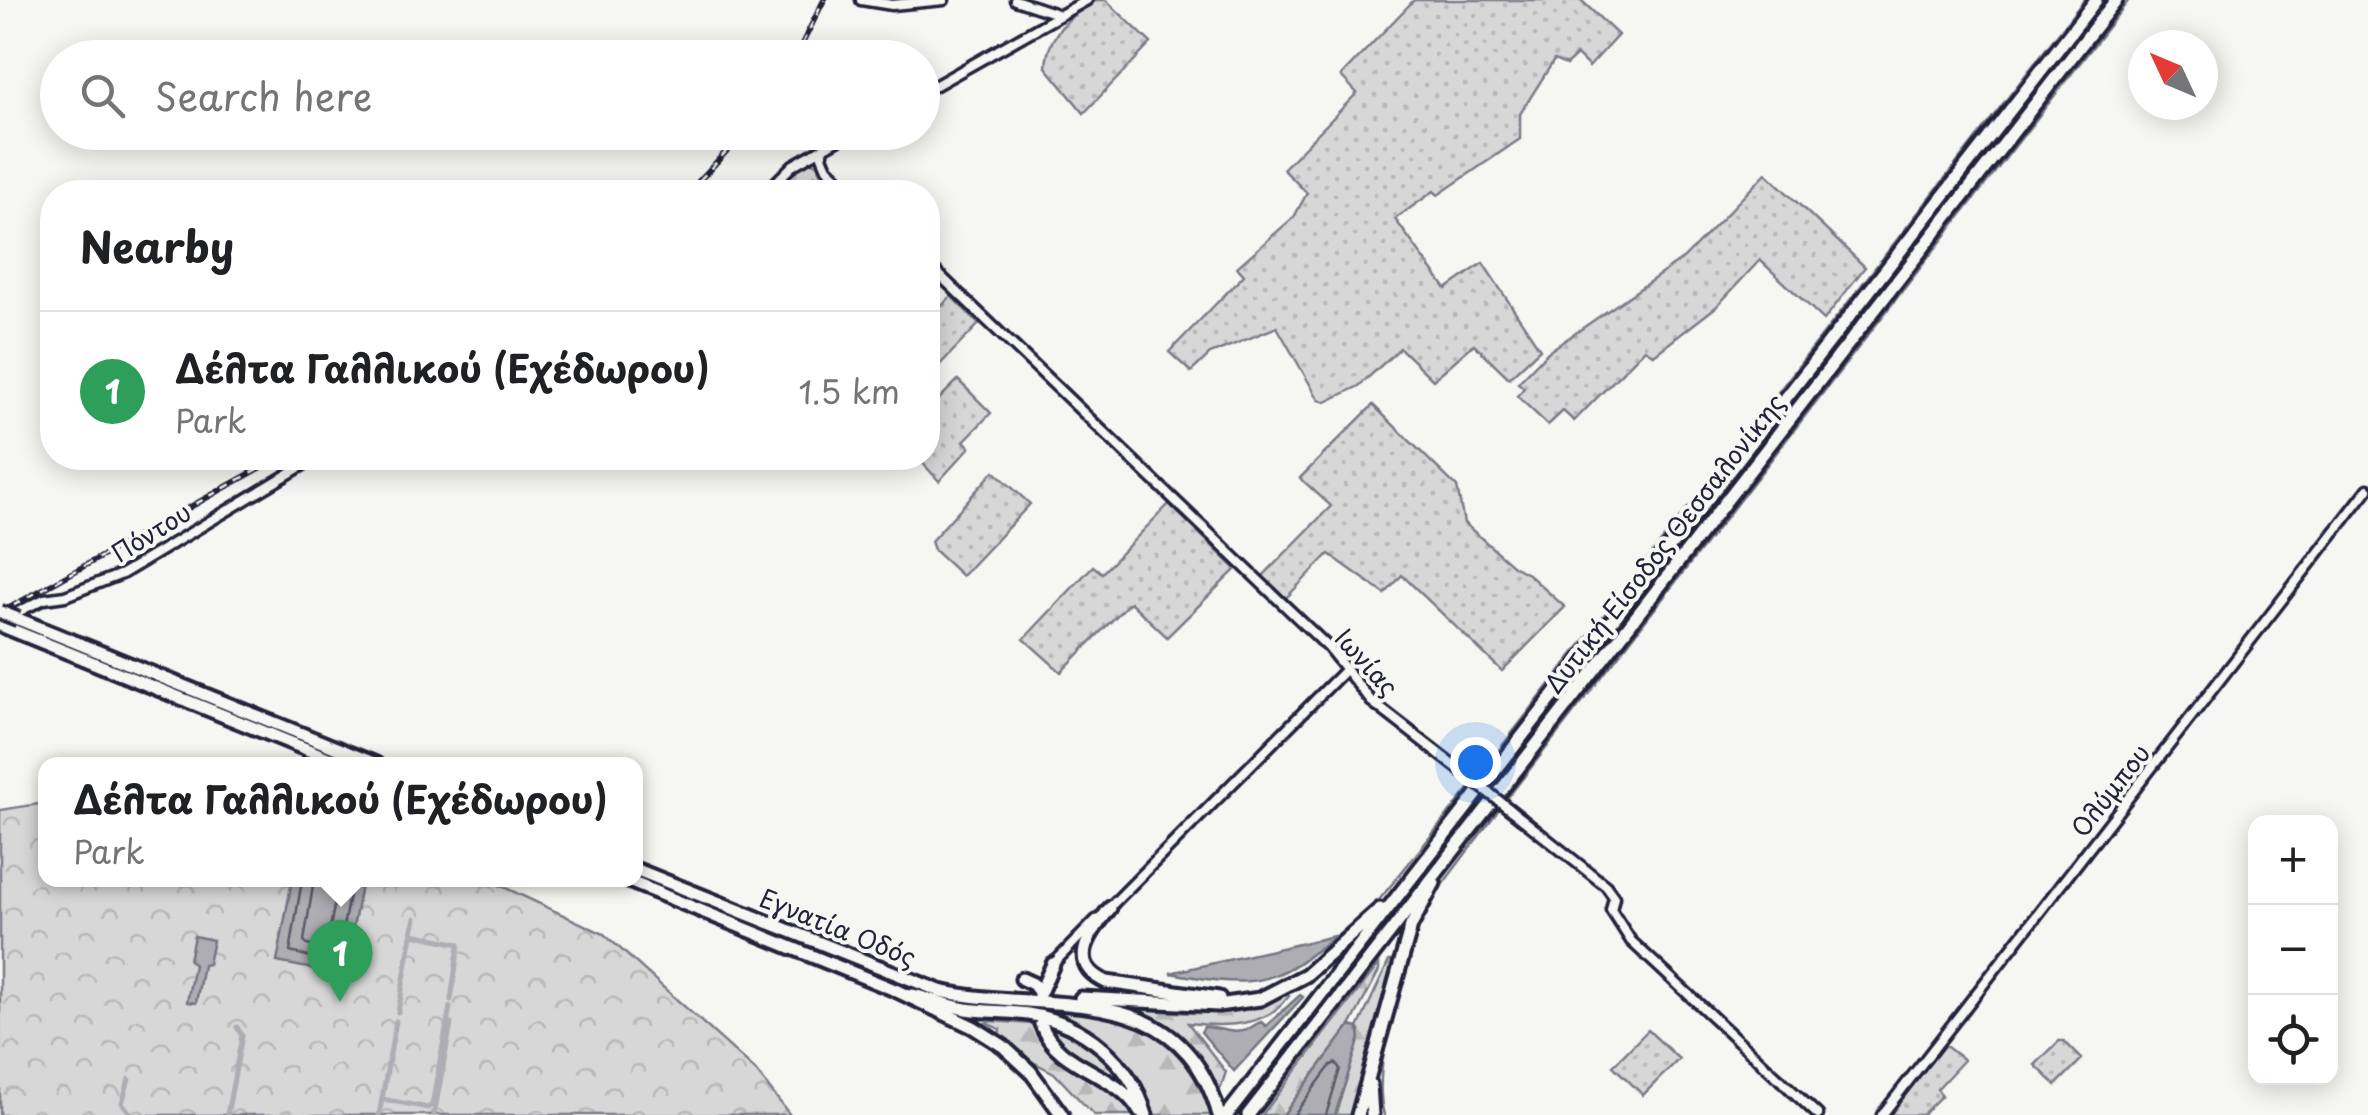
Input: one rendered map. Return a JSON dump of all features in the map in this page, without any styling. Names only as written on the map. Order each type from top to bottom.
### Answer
[{"type":"highway","name":"Δυτική Είσοδος Θεσσαλονίκης","points":[[1227,1115],[2096,0]]},
{"type":"highway","name":"Δυτική Είσοδος Θεσσαλονίκης","points":[[1248,1115],[2116,0]]},
{"type":"highway","points":[[0,612],[359,757]]},
{"type":"highway","points":[[1,624],[326,757]]},
{"type":"highway","points":[[1358,1115],[1411,926],[1454,847]]},
{"type":"highway","points":[[1036,996],[1218,1005],[1248,1002],[1277,993],[1306,975],[1364,925],[1421,867]]},
{"type":"highway","name":"Εγνατία Οδός","points":[[643,872],[940,991],[971,998],[1036,996]]},
{"type":"highway","name":"Εγνατία Οδός","points":[[643,887],[895,990]]},
{"type":"highway","points":[[1110,908],[1084,951],[1084,962],[1095,976],[1106,982],[1248,1002]]},
{"type":"highway","points":[[1036,996],[1053,964]]},
{"type":"highway","points":[[1022,978],[1034,984],[1036,996]]},
{"type":"highway","points":[[895,990],[1003,1046],[1045,1088],[1062,1115]]},
{"type":"highway","points":[[895,990],[968,1010],[1033,1014],[1079,1030],[1098,1042],[1128,1076],[1144,1115]]},
{"type":"highway","points":[[1036,996],[1110,1008],[1144,1021],[1186,1054],[1209,1087],[1219,1115]]},
{"type":"highway","points":[[1041,1024],[1054,1047],[1118,1087],[1144,1115]]},
{"type":"highway","points":[[1372,1115],[1374,1053]]},
{"type":"street","points":[[860,0],[892,5],[944,0]]},
{"type":"street","points":[[1015,0],[1060,15]]},
{"type":"street","points":[[940,83],[1087,0]]},
{"type":"street","points":[[778,180],[793,165],[821,150]]},
{"type":"street","points":[[824,150],[822,156],[827,168],[840,180]]},
{"type":"street","name":"Ιωνίας","points":[[940,275],[1328,647],[1371,701],[1606,886],[1614,897],[1611,910],[1631,941],[1818,1115]]},
{"type":"street","name":"Πόντου","points":[[1,624],[44,599],[66,596],[110,580],[295,470]]},
{"type":"street","name":"Ολύμπου","points":[[1882,1115],[2368,488]]},
{"type":"street","points":[[1053,964],[1346,669]]},
{"type":"green space","points":[[1097,0],[1106,0],[1151,43],[1084,113],[1046,67],[1051,44],[1062,26]]},
{"type":"green space","points":[[1414,0],[1581,0],[1618,35],[1589,67],[1577,55],[1566,65],[1554,60],[1520,114],[1520,139],[1395,219],[1446,289],[1483,263],[1540,349],[1509,378],[1474,344],[1433,380],[1400,348],[1359,386],[1326,402],[1319,400],[1277,327],[1210,354],[1191,372],[1169,352],[1244,275],[1237,267],[1294,217],[1307,193],[1283,169],[1357,93],[1341,76]]},
{"type":"green space","points":[[2102,0],[2110,0],[1241,1115],[1231,1115]]},
{"type":"green space","points":[[810,160],[819,166],[821,178],[781,180]]},
{"type":"green space","points":[[1766,173],[1865,267],[1824,320],[1760,260],[1716,307],[1654,355],[1645,349],[1574,421],[1563,411],[1548,425],[1517,396],[1524,388],[1518,383],[1548,352],[1684,258]]},
{"type":"green space","points":[[951,296],[979,324],[940,365],[940,308]]},
{"type":"green space","points":[[958,380],[991,413],[964,441],[970,447],[939,481],[929,470],[940,470],[940,398]]},
{"type":"green space","points":[[1373,405],[1457,487],[1464,523],[1565,607],[1502,671],[1402,575],[1385,594],[1329,554],[1283,601],[1260,579],[1331,506],[1300,478]]},
{"type":"green space","points":[[994,471],[1030,504],[962,576],[934,550],[931,541]]},
{"type":"green space","points":[[1169,504],[1236,569],[1167,637],[1130,602],[1061,672],[1024,639],[1093,566],[1102,573]]},
{"type":"green space","points":[[38,804],[38,887],[504,887],[604,934],[755,1070],[790,1115],[0,1115],[0,810]]},
{"type":"green space","points":[[1394,960],[1352,1115],[1335,1115],[1358,1028],[1389,961]]},
{"type":"green space","points":[[1379,964],[1350,1026],[1283,1115],[1262,1115]]},
{"type":"green space","points":[[1285,993],[1289,996],[1280,1007],[1257,1020],[1230,1025],[1188,1023],[1226,1072],[1220,1090],[1187,1050],[1122,1010],[1123,1007],[1221,1013],[1249,1009]]},
{"type":"green space","points":[[1047,1010],[1105,1017],[1150,1033],[1185,1064],[1214,1115],[1151,1115],[1129,1070],[1048,1017]]},
{"type":"green space","points":[[985,1023],[1032,1024],[1051,1053],[1115,1091],[1135,1115],[1094,1115],[1054,1073],[999,1039],[1000,1029]]},
{"type":"green space","points":[[1045,1026],[1074,1037],[1098,1053],[1136,1100],[1072,1059]]},
{"type":"green space","points":[[1648,1030],[1679,1059],[1643,1095],[1613,1066]]},
{"type":"green space","points":[[2059,1041],[2064,1041],[2082,1059],[2056,1085],[2035,1065]]},
{"type":"green space","points":[[1943,1044],[1964,1060],[1937,1089],[1942,1095],[1922,1115],[1886,1115]]},
{"type":"water","points":[[291,887],[361,887],[344,975],[277,962]]},
{"type":"water","points":[[194,936],[213,940],[208,964],[203,965],[196,1003],[187,1002],[194,965],[189,960]]},
{"type":"water","points":[[1334,936],[1293,966],[1260,980],[1227,981],[1170,973]]},
{"type":"water","points":[[1300,995],[1303,997],[1234,1071],[1201,1032],[1204,1027],[1236,1032],[1261,1022],[1266,1026]]},
{"type":"water","points":[[1350,1026],[1358,1028],[1360,1038],[1335,1115],[1283,1115]]},
{"type":"waterway","points":[[1477,778],[2084,0]]},
{"type":"waterway","points":[[1505,801],[2129,0]]},
{"type":"waterway","points":[[1371,910],[1473,784]]},
{"type":"waterway","points":[[1433,897],[1500,808]]},
{"type":"waterway","points":[[1411,947],[1422,917]]},
{"type":"waterway","points":[[398,1012],[415,918]]},
{"type":"waterway","points":[[413,934],[459,944],[451,1000]]},
{"type":"waterway","points":[[1305,965],[1324,952]]},
{"type":"waterway","points":[[1384,1115],[1383,1061],[1404,969]]},
{"type":"waterway","points":[[382,1099],[428,1108],[432,1105],[450,1007]]},
{"type":"waterway","points":[[379,1115],[396,1021]]},
{"type":"waterway","points":[[434,1115],[451,1024]]},
{"type":"waterway","points":[[227,1115],[242,1036],[237,1027]]},
{"type":"waterway","points":[[129,1079],[122,1103],[132,1115]]},
{"type":"railway","points":[[804,40],[824,0]]},
{"type":"railway","points":[[700,180],[728,150]]},
{"type":"railway","points":[[0,613],[256,470]]},
{"type":"place","name":"Δέλτα Γαλλικού (Εχέδωρου)","points":[[340,1002]]}]
